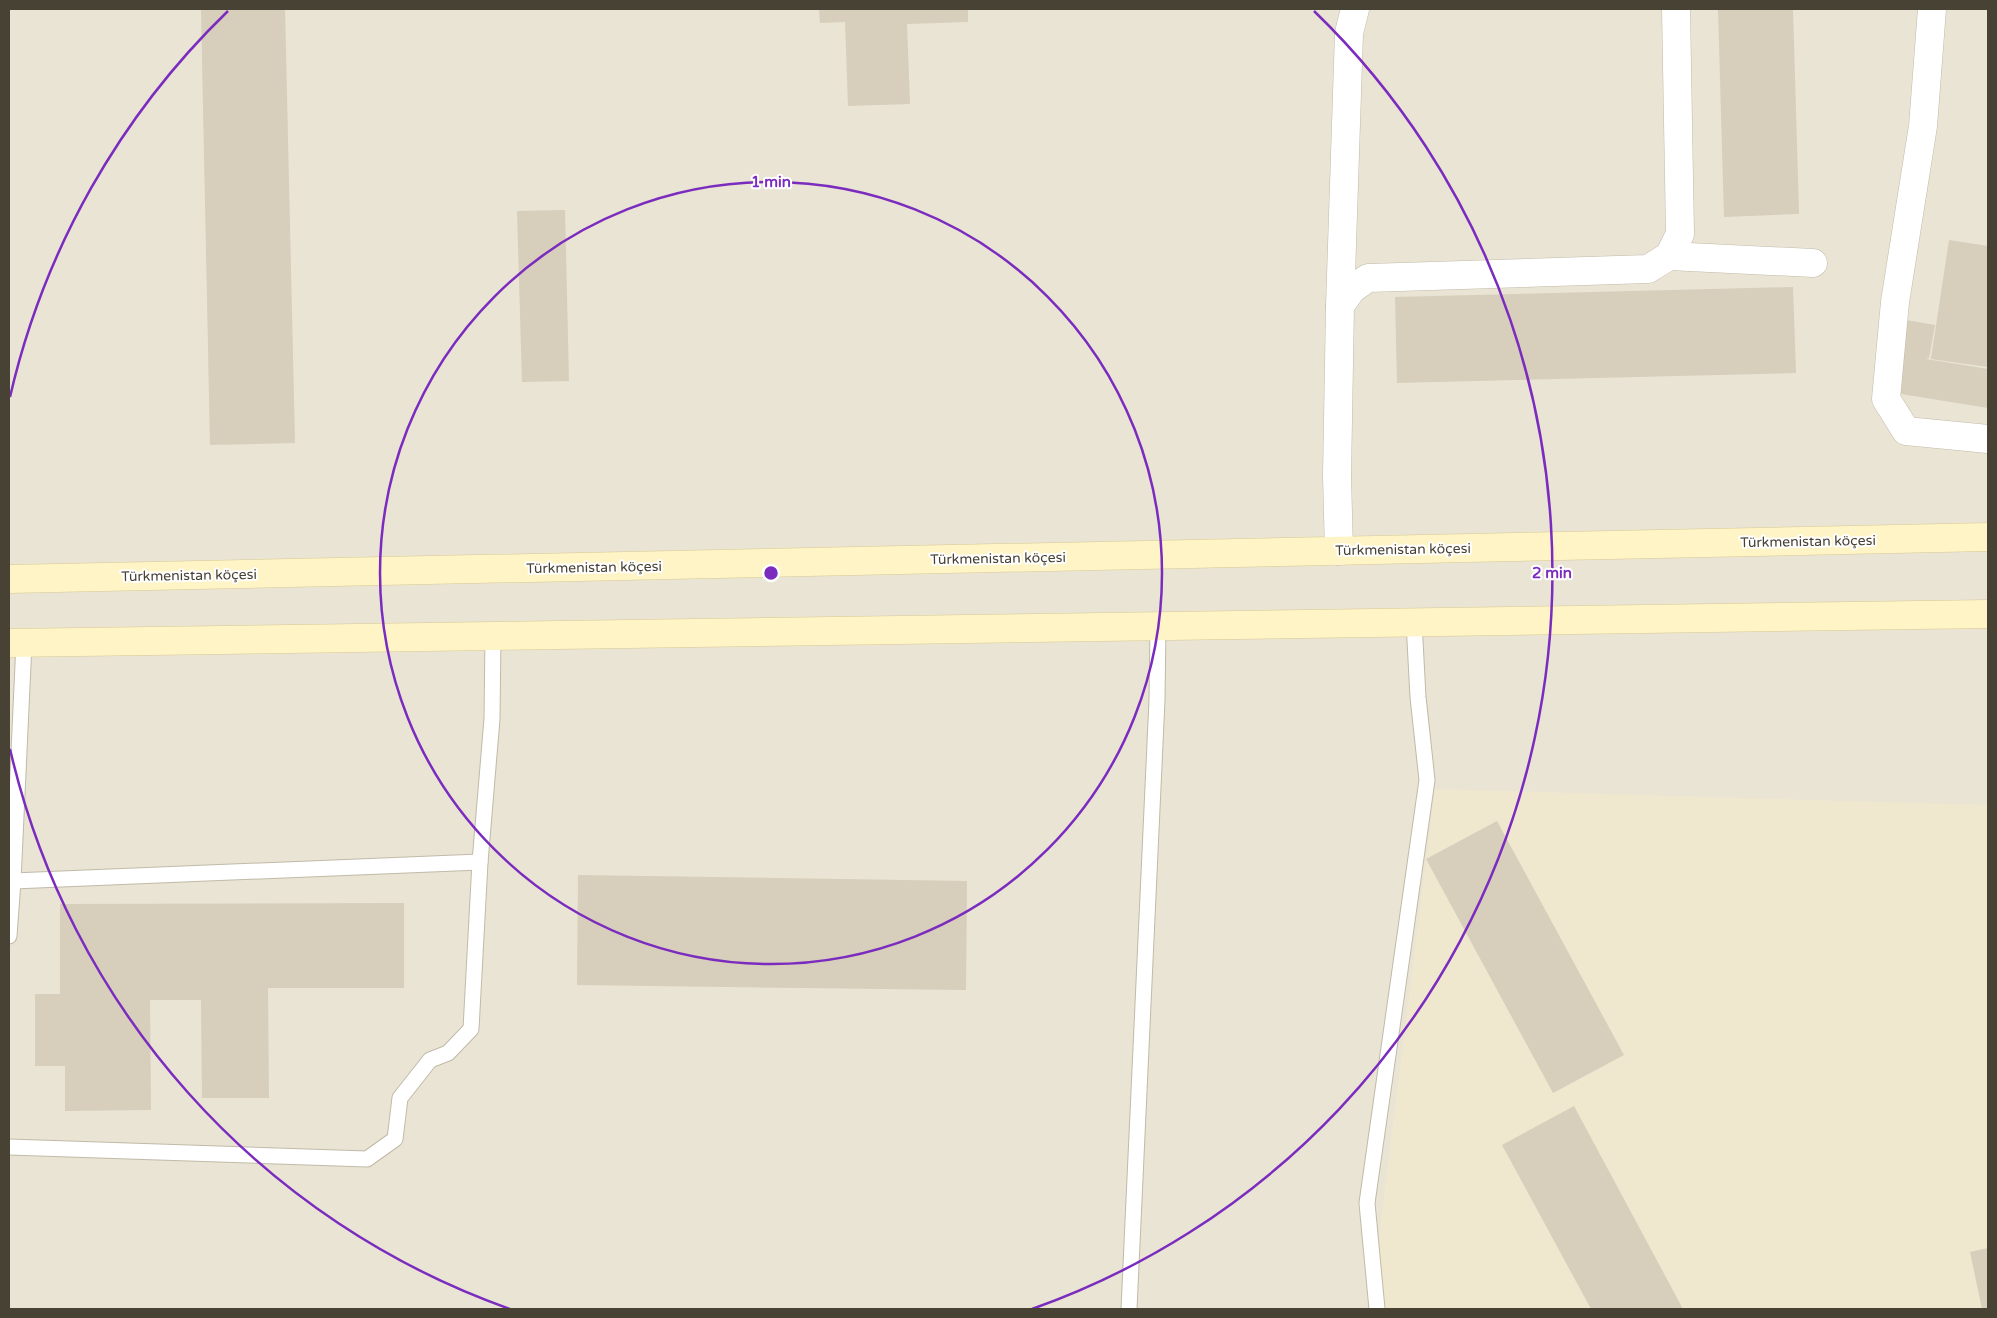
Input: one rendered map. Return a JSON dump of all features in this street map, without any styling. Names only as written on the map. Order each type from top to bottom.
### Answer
[{"type":"main road","name":"Türkmenistan köçesi","points":[[9,579],[1988,537]]},
{"type":"main road","points":[[17,643],[1988,614]]},
{"type":"street","points":[[1339,551],[1337,476],[1340,306],[1349,33],[1355,9]]},
{"type":"street","points":[[1340,306],[1352,289],[1368,278],[1648,269],[1669,256],[1680,234],[1676,9]]},
{"type":"street","points":[[1932,9],[1923,126],[1895,302],[1886,399],[1906,431],[1988,439]]},
{"type":"street","points":[[1669,256],[1813,264]]},
{"type":"lane","points":[[1376,1309],[1367,1203],[1426,780],[1418,697],[1414,622]]},
{"type":"lane","points":[[1129,1309],[1157,700],[1158,626]]},
{"type":"lane","points":[[9,1147],[367,1159],[395,1139],[400,1098],[430,1060],[448,1053],[471,1029],[480,862],[492,719],[493,636]]},
{"type":"lane","points":[[9,936],[13,881],[17,643]]},
{"type":"lane","points":[[13,881],[480,862]]},
{"type":"shaded area","points":[[9,9],[1988,9],[1988,1309],[9,1309]]},
{"type":"shaded area","points":[[1435,789],[1988,805],[1988,1309],[1370,1309]]},
{"type":"building","points":[[201,9],[285,9],[295,443],[210,445]]},
{"type":"building","points":[[819,9],[968,9],[968,22],[907,24],[910,104],[848,106],[845,22],[820,23]]},
{"type":"building","points":[[1718,9],[1793,9],[1799,214],[1724,217]]},
{"type":"building","points":[[565,210],[569,381],[522,382],[517,211]]},
{"type":"building","points":[[1949,240],[1988,246],[1988,367],[1931,359]]},
{"type":"building","points":[[1793,287],[1796,373],[1397,383],[1395,297]]},
{"type":"building","points":[[1906,320],[1935,325],[1929,358],[1926,359],[1988,369],[1988,408],[1895,393]]},
{"type":"building","points":[[1497,821],[1624,1055],[1553,1093],[1426,859]]},
{"type":"building","points":[[578,875],[967,881],[966,990],[577,985]]},
{"type":"building","points":[[404,903],[404,988],[268,988],[269,1098],[202,1098],[201,1000],[150,1000],[151,1110],[65,1111],[65,1066],[35,1066],[35,994],[60,994],[60,904]]},
{"type":"building","points":[[1574,1106],[1683,1309],[1591,1309],[1502,1145]]},
{"type":"building","points":[[1988,1248],[1988,1309],[1982,1309],[1970,1252]]}]
